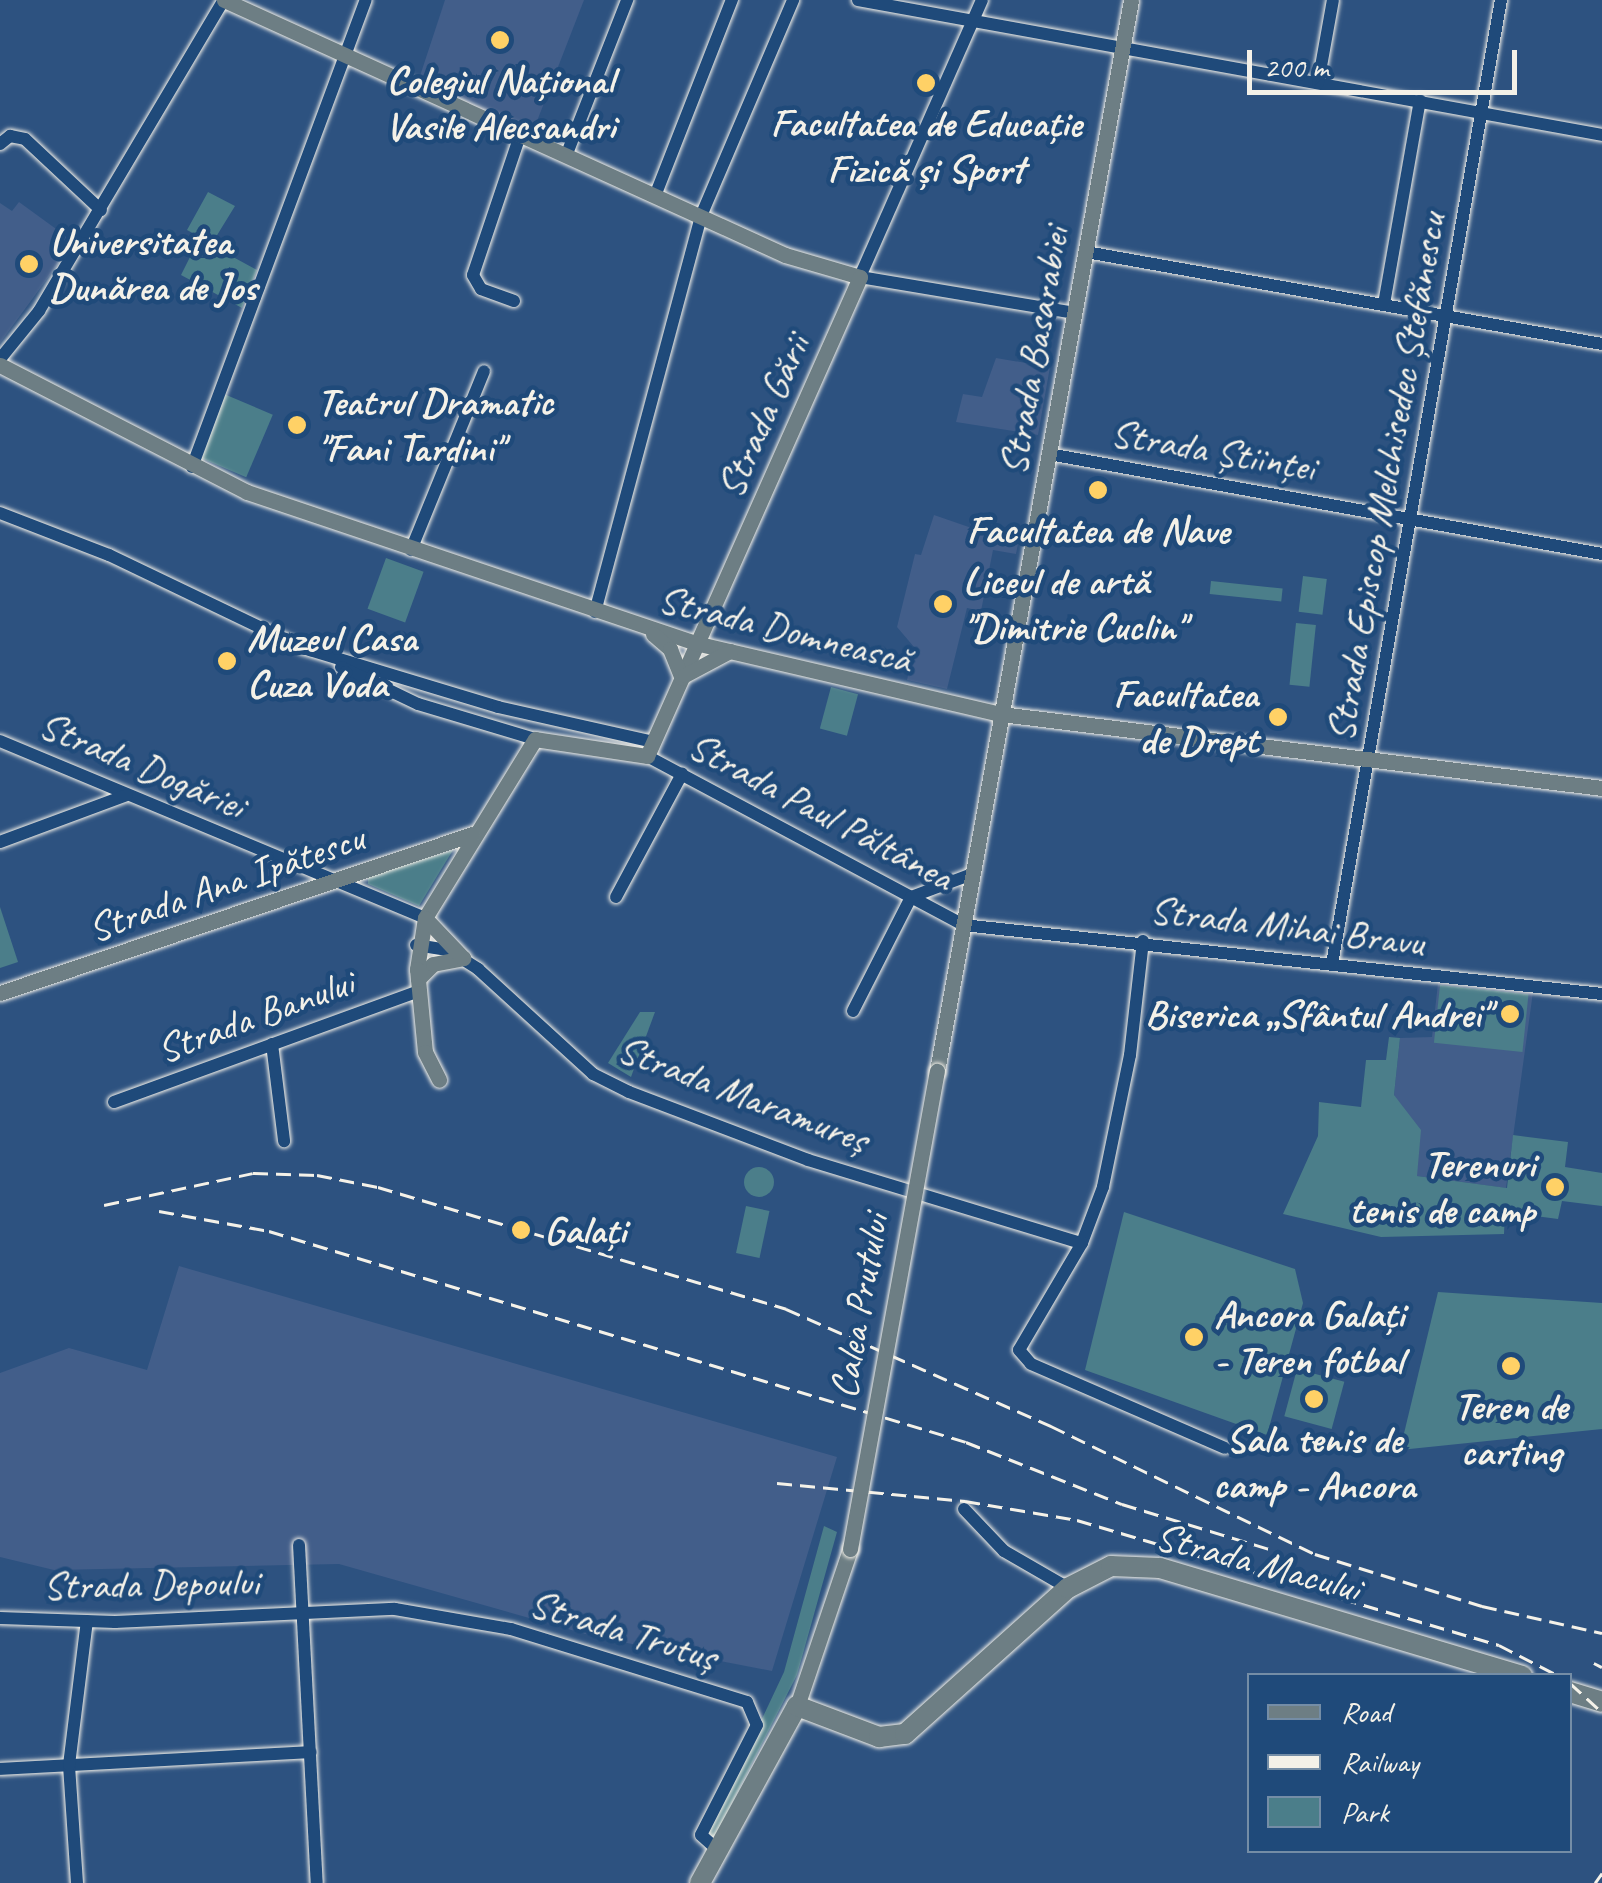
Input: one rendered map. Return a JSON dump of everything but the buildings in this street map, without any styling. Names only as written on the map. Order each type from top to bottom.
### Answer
[{"type":"highway","name":"Strada Macului","points":[[797,1706],[880,1737],[905,1734],[1068,1588],[1110,1566],[1144,1565],[1512,1673]]},
{"type":"highway","points":[[1572,1693],[1602,1702]]},
{"type":"highway","name":"Calea Prutului","points":[[700,1883],[797,1706]]},
{"type":"main road","points":[[224,0],[799,261],[860,277]]},
{"type":"main road","name":"Strada Basarabiei","points":[[1001,714],[1131,0]]},
{"type":"main road","name":"Strada Gării","points":[[650,749],[860,277]]},
{"type":"main road","name":"Strada Domnească","points":[[0,362],[192,467],[411,550],[695,643],[1001,714],[1602,788]]},
{"type":"main road","points":[[641,627],[670,650],[682,678],[730,651]]},
{"type":"main road","name":"Calea Prutului","points":[[797,1706],[850,1549],[1001,714]]},
{"type":"main road","points":[[439,1080],[425,1052],[416,945],[425,918],[473,834],[535,740],[650,749]]},
{"type":"main road","name":"Strada Ana Ipătescu","points":[[0,993],[473,834]]},
{"type":"main road","points":[[425,918],[463,958]]},
{"type":"main road","points":[[418,985],[432,964],[463,958]]},
{"type":"street","points":[[0,362],[40,311],[224,0]]},
{"type":"street","points":[[192,467],[366,0]]},
{"type":"street","points":[[566,156],[626,0]]},
{"type":"street","points":[[655,196],[732,0]]},
{"type":"street","points":[[596,612],[700,216],[793,0]]},
{"type":"street","points":[[858,0],[1602,135]]},
{"type":"street","name":"Strada Gării","points":[[860,277],[977,23],[982,0]]},
{"type":"street","points":[[1318,83],[1333,0]]},
{"type":"street","name":"Strada Episcop Melchisedec Ștefănescu","points":[[1332,964],[1501,0]]},
{"type":"street","points":[[1384,304],[1420,100]]},
{"type":"street","points":[[514,301],[482,289],[472,275],[520,135]]},
{"type":"street","points":[[0,144],[10,136],[25,140],[101,210]]},
{"type":"street","points":[[1086,252],[1602,344]]},
{"type":"street","points":[[860,277],[1075,313]]},
{"type":"street","points":[[411,550],[484,372]]},
{"type":"street","name":"Strada Științei","points":[[1048,454],[1602,554]]},
{"type":"street","points":[[0,513],[109,555],[418,704],[535,740]]},
{"type":"street","name":"Strada Paul Păltânea","points":[[303,648],[650,749],[682,774],[963,925]]},
{"type":"street","name":"Strada Dogăriei","points":[[0,742],[425,918]]},
{"type":"street","points":[[616,897],[682,774]]},
{"type":"street","points":[[0,842],[126,795]]},
{"type":"street","points":[[854,1010],[911,897],[972,874]]},
{"type":"street","name":"Strada Mihai Bravu","points":[[963,925],[1143,940],[1602,994]]},
{"type":"street","points":[[1143,940],[1119,1122],[1082,1242],[1020,1344],[1021,1356],[1225,1448]]},
{"type":"street","name":"Strada Maramureș","points":[[416,945],[463,958],[606,1082],[808,1160],[1082,1242]]},
{"type":"street","name":"Strada Banului","points":[[114,1102],[418,985]]},
{"type":"street","points":[[272,1044],[284,1141]]},
{"type":"street","points":[[964,1510],[1004,1551],[1068,1588]]},
{"type":"street","name":"Strada Depoului","points":[[300,1545],[317,1883]]},
{"type":"street","name":"Strada Trutuș","points":[[303,1612],[371,1607],[464,1618],[746,1702],[757,1725],[701,1835],[719,1851]]},
{"type":"street","name":"Strada Depoului","points":[[0,1618],[86,1621],[303,1612]]},
{"type":"street","points":[[78,1883],[70,1765],[86,1621]]},
{"type":"street","points":[[0,1768],[311,1752]]},
{"type":"shaded area","name":"Colegiul Național Vasile Alecsandri","points":[[445,0],[584,0],[532,134],[419,79]]},
{"type":"shaded area","name":"Universitatea Dunărea de Jos","points":[[19,202],[74,242],[0,343],[0,203],[12,211]]},
{"type":"shaded area","points":[[996,358],[1050,367],[1038,435],[956,422],[963,394],[982,397]]},
{"type":"shaded area","name":"Liceul de artă \"Dimitrie Cuclin\"","points":[[934,515],[1018,544],[1016,554],[993,550],[981,611],[967,608],[947,689],[907,680],[914,647],[897,627],[915,554],[921,555]]},
{"type":"shaded area","points":[[1438,983],[1533,992],[1506,1188],[1417,1176],[1394,1095],[1400,1038],[1432,1037]]},
{"type":"shaded area","points":[[179,1266],[837,1457],[772,1671],[596,1637],[339,1564],[54,1570],[0,1557],[0,1373],[69,1348],[147,1370]]},
{"type":"green space","points":[[208,192],[235,206],[211,245],[257,270],[242,308],[181,275],[200,237],[187,230]]},
{"type":"green space","points":[[224,394],[273,415],[246,477],[197,457]]},
{"type":"green space","points":[[386,558],[424,572],[405,622],[368,609]]},
{"type":"green space","points":[[1303,576],[1327,579],[1322,615],[1299,612]]},
{"type":"green space","points":[[1211,581],[1283,589],[1281,601],[1210,594]]},
{"type":"green space","points":[[1296,623],[1316,625],[1309,687],[1290,685]]},
{"type":"green space","points":[[831,687],[858,694],[847,736],[820,729]]},
{"type":"green space","points":[[453,850],[419,906],[368,884],[368,877]]},
{"type":"green space","points":[[0,907],[18,962],[0,968]]},
{"type":"green space","points":[[1440,985],[1529,994],[1522,1052],[1434,1043]]},
{"type":"green space","points":[[640,1012],[655,1012],[631,1077],[608,1063]]},
{"type":"green space","points":[[1389,1037],[1400,1038],[1394,1095],[1421,1130],[1417,1176],[1507,1188],[1513,1135],[1568,1142],[1565,1167],[1602,1173],[1602,1206],[1562,1201],[1558,1219],[1505,1212],[1504,1234],[1381,1237],[1283,1214],[1318,1136],[1319,1102],[1361,1107],[1366,1060],[1386,1060]]},
{"type":"green space","points":[[759,1167],[770,1171],[774,1182],[770,1193],[759,1197],[748,1193],[744,1182],[748,1171]]},
{"type":"green space","points":[[746,1206],[769,1211],[759,1258],[736,1253]]},
{"type":"green space","name":"Ancora Galați - Teren fotbal","points":[[1124,1212],[1295,1269],[1303,1303],[1267,1435],[1085,1370]]},
{"type":"green space","name":"Teren de carting","points":[[1438,1292],[1602,1303],[1602,1429],[1400,1450]]},
{"type":"green space","name":"Sala tenis de camp - Ancora","points":[[1297,1369],[1344,1382],[1332,1429],[1284,1416]]},
{"type":"green space","points":[[824,1526],[837,1532],[797,1675],[712,1842],[707,1836],[784,1672]]},
{"type":"railway","points":[[104,1205],[253,1173],[317,1175],[378,1187],[786,1309],[1051,1426],[1315,1554],[1482,1606],[1602,1633]]},
{"type":"railway","points":[[159,1211],[269,1231],[966,1442],[1122,1504],[1272,1550]]},
{"type":"railway","points":[[777,1483],[965,1501],[1077,1520],[1499,1645],[1553,1673]]},
{"type":"railway","points":[[1594,1663],[1602,1667]]},
{"type":"railway","points":[[1572,1685],[1602,1712]]},
{"type":"railway","points":[[1595,1883],[1602,1873]]},
{"type":"place","name":"Colegiul Național Vasile Alecsandri","points":[[500,40]]},
{"type":"place","name":"Facultatea de Educație Fizică și Sport","points":[[926,83]]},
{"type":"place","name":"Universitatea Dunărea de Jos","points":[[29,264]]},
{"type":"place","name":"Teatrul Dramatic \"Fani Tardini\"","points":[[297,425]]},
{"type":"place","name":"Facultatea de Nave","points":[[1098,490]]},
{"type":"place","name":"Liceul de artă \"Dimitrie Cuclin\"","points":[[943,604]]},
{"type":"place","name":"Muzeul Casa Cuza Voda","points":[[227,661]]},
{"type":"place","name":"Facultatea de Drept","points":[[1278,717]]},
{"type":"place","name":"Biserica „Sfântul Andrei\"","points":[[1510,1014]]},
{"type":"place","name":"Terenuri tenis de camp","points":[[1555,1187]]},
{"type":"place","name":"Galați","points":[[521,1230]]},
{"type":"place","name":"Ancora Galați - Teren fotbal","points":[[1194,1337]]},
{"type":"place","name":"Teren de carting","points":[[1511,1366]]},
{"type":"place","name":"Sala tenis de camp - Ancora","points":[[1314,1399]]}]
